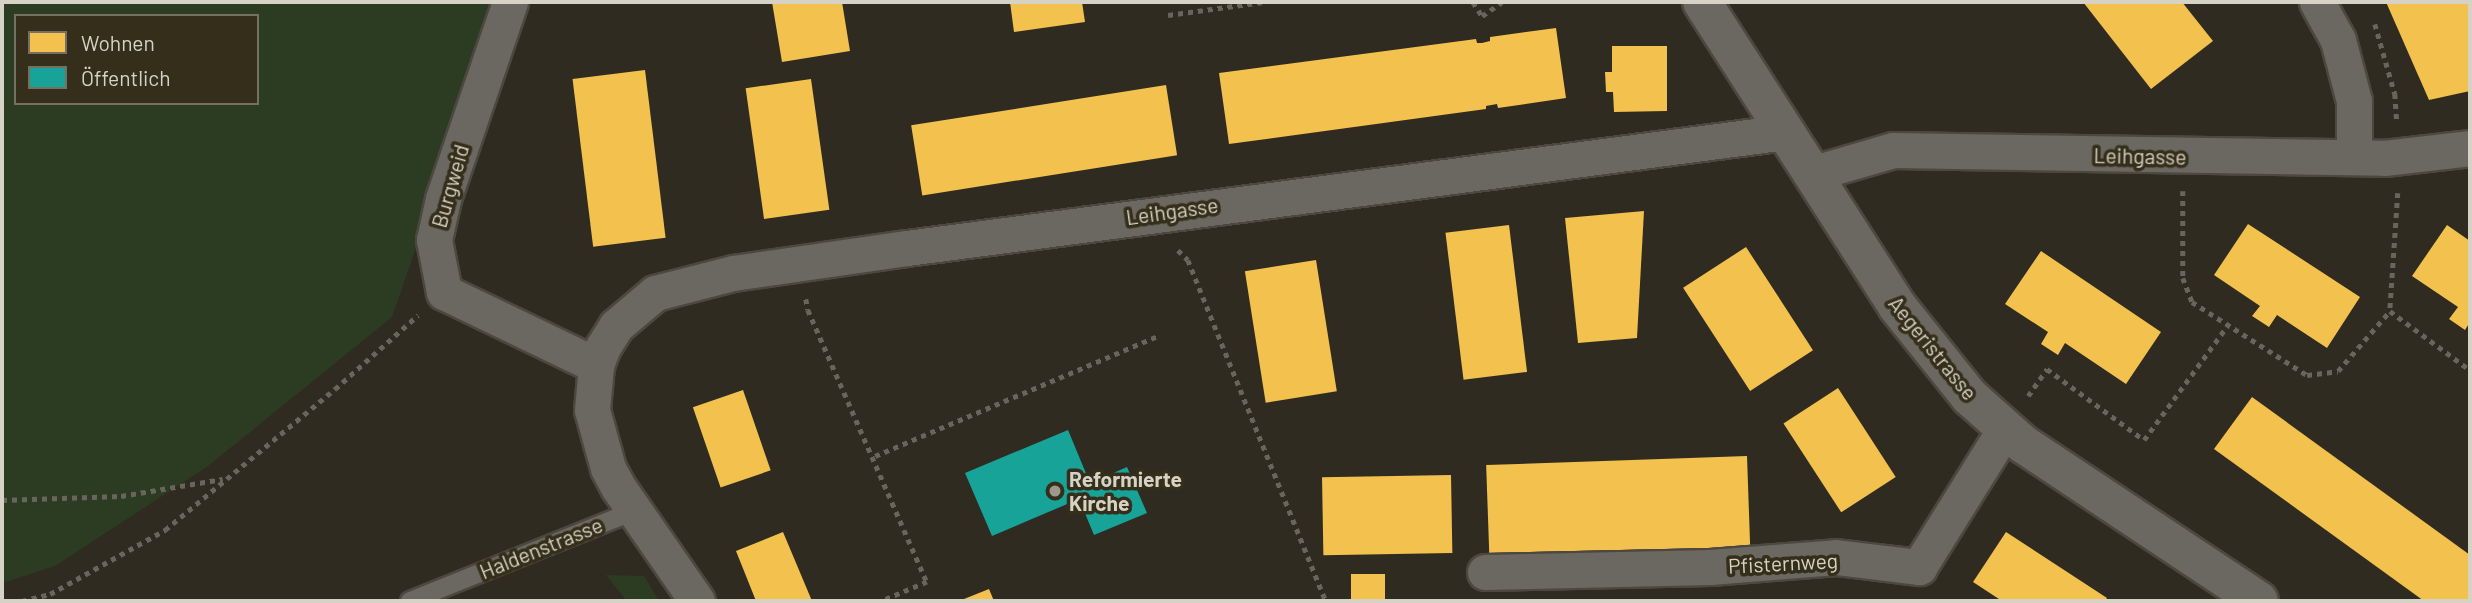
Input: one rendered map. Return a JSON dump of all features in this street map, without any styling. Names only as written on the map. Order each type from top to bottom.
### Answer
[{"type":"street","name":"Burgweid","points":[[444,292],[434,240],[443,199],[510,2]]},
{"type":"street","name":"Aegeristrasse","points":[[1702,2],[1897,306],[1969,397],[2005,429],[2259,601]]},
{"type":"street","points":[[2317,2],[2338,40],[2354,101],[2354,158]]},
{"type":"street","name":"Leihgasse","points":[[596,365],[616,326],[655,293],[699,279],[1163,212],[1786,132]]},
{"type":"street","name":"Leihgasse","points":[[1814,173],[1893,150],[2354,158],[2399,157],[2470,148]]},
{"type":"street","points":[[444,292],[596,365]]},
{"type":"street","name":"Haldenstrasse","points":[[596,365],[592,411],[608,468],[634,511],[697,601]]},
{"type":"street","name":"Pfisternweg","points":[[1485,572],[1710,567],[1836,557],[1919,566],[2005,429]]},
{"type":"lane","name":"Haldenstrasse","points":[[410,601],[634,511]]},
{"type":"path","points":[[1168,15],[1263,2]]},
{"type":"path","points":[[1473,2],[1482,16],[1502,2]]},
{"type":"path","points":[[2183,157],[2183,278],[2192,302],[2307,375],[2338,370],[2390,311],[2399,157]]},
{"type":"path","points":[[1163,212],[1167,240],[1188,260],[1326,601]]},
{"type":"path","points":[[800,264],[808,310],[875,456],[927,582],[882,601]]},
{"type":"path","points":[[22,601],[50,594],[165,530],[223,479],[335,389],[444,292]]},
{"type":"path","points":[[2390,311],[2470,370]]},
{"type":"path","points":[[2005,429],[2047,369],[2144,440],[2228,325]]},
{"type":"path","points":[[875,456],[1157,336]]},
{"type":"path","points":[[2,500],[121,496],[223,479]]},
{"type":"green space","points":[[2,2],[501,2],[392,317],[208,466],[55,566],[2,583]]},
{"type":"green space","points":[[606,575],[644,576],[659,601],[627,601]]},
{"type":"building: Wohnen","points":[[772,2],[842,2],[850,51],[782,62]]},
{"type":"building: Wohnen","points":[[1010,2],[1082,2],[1085,22],[1014,32]]},
{"type":"building: Wohnen","points":[[2083,2],[2182,2],[2213,41],[2151,89]]},
{"type":"building: Wohnen","points":[[2386,2],[2470,2],[2470,91],[2429,100]]},
{"type":"building: Wohnen","points":[[1556,28],[1566,98],[1498,108],[1497,104],[1486,106],[1486,109],[1229,144],[1219,73],[1476,39],[1477,43],[1482,43],[1490,41],[1490,37]]},
{"type":"building: Wohnen","points":[[1612,46],[1667,46],[1667,111],[1614,112],[1613,92],[1606,92],[1605,72],[1612,72]]},
{"type":"building: Wohnen","points":[[645,70],[666,238],[593,247],[573,79]]},
{"type":"building: Wohnen","points":[[811,79],[829,210],[764,219],[746,88]]},
{"type":"building: Wohnen","points":[[1166,85],[1177,155],[922,195],[911,125]]},
{"type":"building: Wohnen","points":[[1644,211],[1637,338],[1578,343],[1565,218]]},
{"type":"building: Wohnen","points":[[2248,224],[2360,297],[2327,348],[2277,315],[2269,327],[2252,316],[2260,306],[2214,275]]},
{"type":"building: Wohnen","points":[[1509,225],[1527,372],[1464,380],[1445,233]]},
{"type":"building: Wohnen","points":[[2447,225],[2470,241],[2470,322],[2465,330],[2449,319],[2458,307],[2412,276]]},
{"type":"building: Wohnen","points":[[1746,247],[1813,350],[1750,391],[1683,288]]},
{"type":"building: Wohnen","points":[[2041,251],[2161,332],[2126,384],[2065,343],[2058,355],[2041,344],[2048,332],[2005,304]]},
{"type":"building: Wohnen","points":[[1316,260],[1337,391],[1266,403],[1245,271]]},
{"type":"building: Wohnen","points":[[1838,388],[1896,477],[1841,512],[1783,423]]},
{"type":"building: Wohnen","points":[[743,390],[771,470],[721,488],[693,407]]},
{"type":"building: Wohnen","points":[[2252,397],[2470,555],[2470,601],[2424,601],[2214,449]]},
{"type":"building: Wohnen","points":[[1747,456],[1750,548],[1489,557],[1486,465]]},
{"type":"building: Wohnen","points":[[1451,475],[1452,553],[1323,555],[1322,477]]},
{"type":"building: Wohnen","points":[[783,532],[812,601],[756,601],[736,551]]},
{"type":"building: Wohnen","points":[[2006,532],[2107,598],[2105,601],[2002,601],[1973,582]]},
{"type":"building: Wohnen","points":[[1351,574],[1385,574],[1385,601],[1351,601]]},
{"type":"building: Wohnen","points":[[989,589],[994,601],[959,601]]},
{"type":"building: Öffentlich","name":"Reformierte Kirche","points":[[1068,430],[1090,483],[1127,467],[1147,513],[1094,535],[1079,499],[992,536],[965,473]]},
{"type":"place","name":"Reformierte Kirche","points":[[1055,491]]}]
